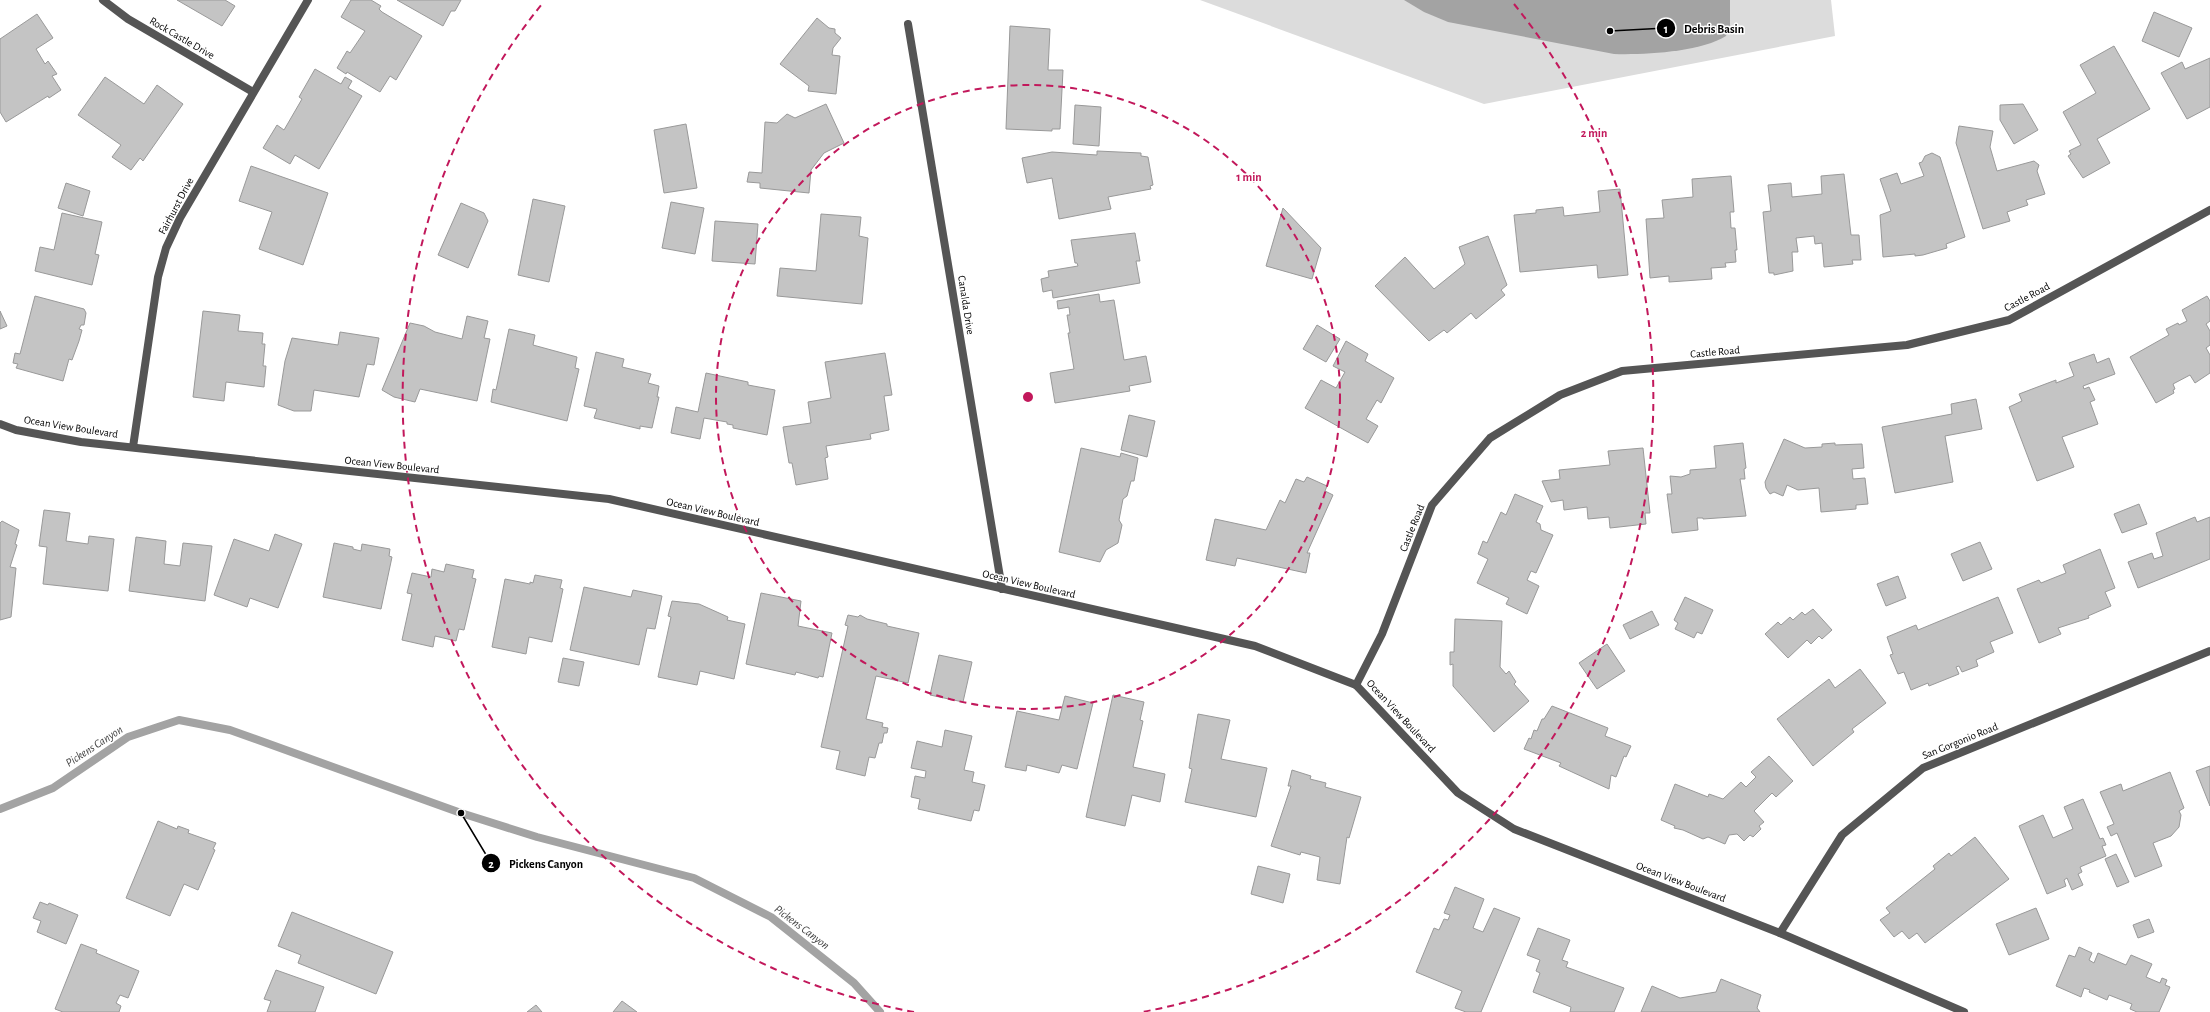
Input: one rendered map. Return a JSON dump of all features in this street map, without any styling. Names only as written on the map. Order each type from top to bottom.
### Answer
[{"type":"street","name":"Rock Castle Drive","points":[[103,0],[128,20],[253,92]]},
{"type":"street","name":"Fairhurst Drive","points":[[133,447],[158,277],[166,248],[180,218],[308,0]]},
{"type":"street","name":"Canalda Drive","points":[[908,24],[1002,589]]},
{"type":"street","name":"Castle Road","points":[[1356,684],[1382,634],[1432,505],[1490,438],[1560,395],[1622,371],[1907,345],[2009,320],[2210,210]]},
{"type":"street","name":"Ocean View Boulevard","points":[[0,424],[16,430],[81,442],[609,500],[1255,646],[1356,684],[1458,793],[1514,829],[1780,933],[1964,1012]]},
{"type":"street","name":"San Gorgonio Road","points":[[1780,933],[1842,835],[1923,768],[2210,651]]},
{"type":"shaded area","points":[[1200,0],[1831,0],[1835,36],[1484,104]]},
{"type":"shaded area","points":[[1404,0],[1730,0],[1730,25],[1726,36],[1702,46],[1656,53],[1614,54],[1448,22],[1424,12]]},
{"type":"building","points":[[177,0],[225,0],[235,6],[222,26]]},
{"type":"building","points":[[351,0],[371,0],[381,6],[379,9],[382,12],[422,36],[396,80],[390,76],[380,92],[347,72],[346,74],[337,68],[347,51],[350,53],[365,31],[341,17]]},
{"type":"building","points":[[397,0],[461,0],[455,11],[451,11],[443,26]]},
{"type":"building","points":[[2154,12],[2192,28],[2179,57],[2142,41]]},
{"type":"building","points":[[37,14],[53,38],[36,49],[45,64],[48,61],[57,74],[52,76],[61,90],[49,98],[48,96],[6,122],[0,112],[0,39]]},
{"type":"building","points":[[817,18],[829,28],[835,29],[835,33],[841,38],[833,48],[832,55],[840,56],[836,94],[808,91],[809,86],[780,64]]},
{"type":"building","points":[[1010,26],[1050,29],[1048,70],[1063,70],[1060,129],[1052,129],[1052,131],[1006,129]]},
{"type":"building","points":[[2114,46],[2150,109],[2097,139],[2110,163],[2083,178],[2068,156],[2071,154],[2069,151],[2081,145],[2063,112],[2096,93],[2080,65]]},
{"type":"building","points":[[2210,58],[2210,107],[2187,119],[2161,73],[2182,62],[2185,69]]},
{"type":"building","points":[[315,69],[341,84],[345,77],[352,81],[348,88],[362,96],[319,169],[295,155],[290,164],[263,148],[277,125],[284,130],[302,99],[299,97]]},
{"type":"building","points":[[105,77],[144,104],[157,85],[183,104],[143,161],[140,158],[131,170],[112,157],[121,145],[78,115]]},
{"type":"building","points":[[826,104],[844,143],[824,153],[811,170],[809,193],[760,188],[760,183],[747,182],[749,172],[762,173],[765,122],[777,123],[787,114],[795,118]]},
{"type":"building","points":[[2023,104],[2038,130],[2014,144],[2000,120],[2000,105]]},
{"type":"building","points":[[1075,105],[1101,107],[1099,146],[1073,144]]},
{"type":"building","points":[[686,124],[697,188],[664,193],[654,130]]},
{"type":"building","points":[[1959,126],[1993,131],[1990,147],[1997,171],[2034,161],[2039,165],[2037,171],[2045,194],[2026,200],[2028,205],[2007,212],[2010,221],[1983,229],[1956,143]]},
{"type":"building","points":[[1097,151],[1141,153],[1141,156],[1148,157],[1153,185],[1150,186],[1151,189],[1108,197],[1111,209],[1059,219],[1052,178],[1027,183],[1022,158],[1052,152],[1097,155]]},
{"type":"building","points":[[1932,153],[1940,157],[1965,237],[1946,244],[1947,248],[1923,255],[1915,256],[1915,254],[1883,257],[1880,215],[1891,211],[1880,179],[1897,173],[1901,184],[1924,176],[1919,163],[1922,162],[1925,156]]},
{"type":"building","points":[[251,166],[328,193],[303,265],[259,249],[272,212],[239,201]]},
{"type":"building","points":[[1844,174],[1851,235],[1859,235],[1861,260],[1852,260],[1853,264],[1824,267],[1822,243],[1815,244],[1814,236],[1796,238],[1798,252],[1792,252],[1793,271],[1774,275],[1774,273],[1769,273],[1763,212],[1771,211],[1768,185],[1791,183],[1792,197],[1822,194],[1821,176]]},
{"type":"building","points":[[1731,176],[1734,212],[1730,212],[1731,228],[1735,228],[1737,250],[1735,250],[1736,262],[1725,263],[1726,267],[1711,268],[1712,279],[1669,282],[1669,276],[1650,278],[1646,219],[1664,218],[1662,200],[1693,197],[1692,179]]},
{"type":"building","points":[[66,183],[90,191],[83,216],[58,208]]},
{"type":"building","points":[[1620,189],[1628,275],[1598,278],[1597,265],[1520,272],[1514,215],[1536,213],[1536,210],[1563,207],[1564,216],[1600,212],[1598,191]]},
{"type":"building","points":[[533,199],[565,206],[549,282],[518,275]]},
{"type":"building","points":[[671,202],[704,208],[695,254],[662,248]]},
{"type":"building","points":[[461,203],[484,213],[488,221],[468,268],[438,255]]},
{"type":"building","points":[[1283,208],[1321,248],[1312,279],[1266,266]]},
{"type":"building","points":[[62,213],[102,222],[95,254],[99,255],[92,285],[35,271],[40,247],[54,250]]},
{"type":"building","points":[[821,214],[861,217],[859,236],[868,238],[862,304],[777,296],[780,268],[816,271]]},
{"type":"building","points":[[715,221],[758,224],[755,264],[712,261]]},
{"type":"building","points":[[1135,233],[1140,261],[1136,261],[1140,283],[1053,298],[1052,290],[1043,292],[1041,279],[1049,277],[1048,271],[1078,266],[1077,263],[1075,263],[1071,240]]},
{"type":"building","points":[[1488,236],[1507,285],[1501,290],[1505,295],[1476,319],[1471,313],[1447,333],[1444,330],[1429,341],[1375,286],[1405,257],[1434,289],[1465,264],[1459,247]]},
{"type":"building","points":[[1099,294],[1100,302],[1114,300],[1124,360],[1146,356],[1151,382],[1129,386],[1130,391],[1055,403],[1050,373],[1074,369],[1068,333],[1070,333],[1067,315],[1070,315],[1069,307],[1058,309],[1057,301]]},
{"type":"building","points":[[35,296],[84,309],[86,313],[84,325],[81,325],[79,329],[82,330],[79,341],[72,360],[69,359],[63,381],[16,368],[18,364],[13,363],[15,353],[20,354]]},
{"type":"building","points":[[2207,296],[2210,301],[2210,321],[2206,324],[2210,331],[2210,345],[2206,348],[2210,355],[2210,373],[2195,383],[2190,375],[2173,384],[2175,389],[2173,390],[2174,393],[2156,403],[2130,357],[2169,335],[2166,329],[2178,323],[2179,325],[2187,321],[2182,310]]},
{"type":"building","points":[[0,311],[7,326],[0,329]]},
{"type":"building","points":[[203,311],[240,315],[238,331],[263,333],[262,344],[265,344],[263,366],[266,366],[264,387],[226,382],[224,401],[193,397]]},
{"type":"building","points":[[467,316],[488,321],[484,338],[490,339],[477,401],[420,389],[415,402],[394,397],[382,390],[410,323],[424,326],[435,332],[462,339]]},
{"type":"building","points":[[1317,325],[1340,339],[1326,362],[1303,349]]},
{"type":"building","points":[[509,329],[535,335],[533,345],[577,357],[575,368],[579,369],[567,421],[491,402],[493,389],[496,390]]},
{"type":"building","points":[[340,332],[379,338],[374,365],[367,364],[359,397],[314,390],[311,411],[294,411],[278,405],[285,361],[292,338],[338,345]]},
{"type":"building","points":[[1346,341],[1368,354],[1365,361],[1394,378],[1381,403],[1377,400],[1366,419],[1378,426],[1368,443],[1305,408],[1321,380],[1336,388],[1345,372],[1333,366]]},
{"type":"building","points":[[596,352],[624,359],[622,367],[651,374],[648,383],[659,386],[657,397],[659,397],[652,428],[640,426],[640,429],[594,418],[597,409],[584,406]]},
{"type":"building","points":[[885,353],[892,395],[884,396],[889,430],[870,434],[871,439],[826,446],[828,457],[825,458],[828,479],[796,485],[792,463],[789,463],[783,427],[811,423],[808,402],[831,398],[825,362]]},
{"type":"building","points":[[2094,354],[2097,363],[2109,358],[2115,374],[2083,386],[2084,389],[2089,387],[2095,400],[2090,402],[2098,424],[2062,437],[2074,467],[2037,481],[2009,407],[2022,401],[2019,394],[2056,380],[2056,383],[2074,376],[2069,363]]},
{"type":"building","points":[[706,373],[748,382],[748,385],[775,390],[767,435],[733,428],[733,425],[727,424],[727,422],[704,418],[700,439],[671,433],[676,407],[698,412]]},
{"type":"building","points":[[1976,399],[1982,429],[1945,436],[1953,482],[1895,493],[1882,427],[1952,414],[1951,404]]},
{"type":"building","points":[[1129,415],[1155,421],[1147,457],[1121,450]]},
{"type":"building","points":[[1784,439],[1805,448],[1822,447],[1822,444],[1835,443],[1835,445],[1862,444],[1864,468],[1852,469],[1853,479],[1865,478],[1868,504],[1856,505],[1856,509],[1821,512],[1819,488],[1798,490],[1787,485],[1783,496],[1774,492],[1770,494],[1766,488],[1765,482]]},
{"type":"building","points":[[1743,443],[1746,468],[1744,469],[1745,479],[1740,479],[1746,516],[1703,519],[1697,518],[1698,530],[1672,533],[1667,494],[1672,494],[1670,476],[1681,477],[1690,474],[1690,470],[1716,468],[1714,446]]},
{"type":"building","points":[[1081,448],[1120,457],[1121,453],[1138,458],[1134,481],[1131,481],[1127,496],[1123,499],[1119,520],[1122,525],[1118,543],[1106,550],[1100,562],[1059,552]]},
{"type":"building","points":[[1643,448],[1650,513],[1645,513],[1646,524],[1610,528],[1609,517],[1588,519],[1587,507],[1564,510],[1563,500],[1551,502],[1542,481],[1560,479],[1559,470],[1610,465],[1608,451]]},
{"type":"building","points":[[1307,477],[1327,486],[1325,491],[1333,495],[1307,553],[1310,553],[1306,573],[1237,558],[1235,566],[1206,560],[1215,519],[1266,530],[1280,500],[1285,503],[1296,479],[1304,482]]},
{"type":"building","points":[[1515,494],[1543,506],[1536,522],[1540,524],[1541,530],[1553,535],[1536,573],[1531,571],[1527,580],[1539,586],[1527,614],[1506,604],[1509,598],[1477,583],[1488,559],[1478,554],[1483,541],[1487,543],[1501,512],[1506,515]]},
{"type":"building","points":[[2139,504],[2147,524],[2122,533],[2114,514]]},
{"type":"building","points":[[44,510],[70,513],[66,541],[88,544],[89,536],[114,539],[108,591],[43,584],[47,547],[39,546]]},
{"type":"building","points":[[2195,517],[2197,522],[2210,517],[2210,559],[2138,588],[2128,562],[2152,553],[2154,559],[2163,556],[2156,533]]},
{"type":"building","points":[[2,521],[19,530],[15,544],[17,545],[10,567],[16,568],[11,617],[0,620],[0,523]]},
{"type":"building","points":[[275,534],[302,544],[278,608],[250,598],[247,607],[214,595],[234,539],[269,551]]},
{"type":"building","points":[[136,537],[166,541],[164,564],[180,566],[183,543],[212,546],[205,601],[129,591]]},
{"type":"building","points":[[1980,542],[1992,569],[1963,581],[1951,554]]},
{"type":"building","points":[[334,543],[353,547],[353,549],[361,551],[362,544],[390,549],[389,556],[392,557],[381,609],[323,597]]},
{"type":"building","points":[[2100,549],[2115,588],[2105,592],[2111,606],[2088,616],[2089,618],[2058,628],[2061,634],[2039,643],[2017,589],[2039,580],[2041,583],[2066,573],[2063,565]]},
{"type":"building","points":[[446,564],[474,570],[472,578],[476,579],[464,630],[459,629],[456,641],[435,636],[433,647],[402,640],[412,594],[407,593],[412,573],[431,577],[432,569],[444,572]]},
{"type":"building","points":[[535,575],[562,580],[560,588],[563,589],[552,642],[529,637],[526,654],[492,647],[505,579],[530,584],[530,582],[533,583]]},
{"type":"building","points":[[1898,576],[1906,598],[1886,606],[1877,584]]},
{"type":"building","points":[[584,587],[631,597],[633,590],[662,596],[655,629],[647,628],[639,665],[570,650]]},
{"type":"building","points":[[761,593],[801,601],[798,626],[832,633],[823,677],[819,676],[818,678],[796,672],[795,675],[746,664]]},
{"type":"building","points":[[1685,597],[1713,610],[1702,634],[1697,632],[1694,638],[1675,629],[1678,623],[1674,620]]},
{"type":"building","points":[[1998,597],[2013,633],[1990,642],[1994,652],[1976,660],[1978,666],[1962,672],[1959,666],[1956,667],[1959,674],[1929,686],[1928,683],[1911,690],[1904,672],[1898,674],[1890,655],[1893,654],[1887,637],[1916,625],[1918,630]]},
{"type":"building","points":[[672,601],[699,604],[728,617],[727,620],[745,624],[734,679],[700,671],[697,685],[658,677],[671,617],[668,616]]},
{"type":"building","points":[[1813,609],[1832,630],[1822,639],[1819,636],[1811,644],[1807,640],[1788,658],[1765,634],[1778,622],[1781,625],[1790,617],[1793,620],[1802,612],[1805,615]]},
{"type":"building","points":[[1652,611],[1659,625],[1630,639],[1623,625]]},
{"type":"building","points":[[848,615],[858,617],[860,615],[867,619],[887,624],[887,626],[919,633],[908,683],[876,676],[866,719],[883,723],[882,727],[888,728],[887,733],[884,733],[882,743],[879,743],[875,758],[869,757],[865,776],[836,769],[840,751],[821,747],[848,626],[845,625]]},
{"type":"building","points":[[1455,619],[1502,621],[1500,667],[1506,674],[1509,671],[1516,682],[1514,684],[1529,701],[1494,732],[1453,686],[1453,664],[1450,665],[1450,652],[1454,652]]},
{"type":"building","points":[[1607,644],[1625,671],[1597,689],[1579,663]]},
{"type":"building","points":[[939,655],[972,662],[963,702],[930,695]]},
{"type":"building","points":[[563,658],[584,662],[579,686],[558,682]]},
{"type":"building","points":[[1860,669],[1886,703],[1852,729],[1854,732],[1813,766],[1777,719],[1829,679],[1835,688]]},
{"type":"building","points":[[1113,695],[1144,702],[1140,720],[1143,721],[1133,767],[1165,774],[1160,802],[1132,795],[1125,826],[1086,817]]},
{"type":"building","points":[[1065,696],[1093,703],[1077,769],[1062,765],[1059,773],[1027,765],[1026,771],[1005,767],[1017,711],[1059,720]]},
{"type":"building","points":[[1552,706],[1608,728],[1605,736],[1631,746],[1626,757],[1624,756],[1616,777],[1611,775],[1609,789],[1559,766],[1561,763],[1524,749],[1529,738],[1531,739],[1534,730],[1537,731],[1542,719],[1544,719]]},
{"type":"building","points":[[1198,714],[1230,720],[1221,759],[1267,768],[1256,817],[1185,802],[1192,769],[1189,768]]},
{"type":"building","points":[[945,730],[972,736],[964,770],[974,772],[972,782],[985,785],[979,811],[974,810],[971,821],[918,809],[920,799],[911,797],[915,776],[925,778],[926,771],[911,768],[917,741],[942,747]]},
{"type":"building","points":[[1769,756],[1793,781],[1776,797],[1772,793],[1754,811],[1764,822],[1759,826],[1761,829],[1753,837],[1750,835],[1744,841],[1737,834],[1729,835],[1725,844],[1708,837],[1703,839],[1683,830],[1674,828],[1675,826],[1661,820],[1675,784],[1708,797],[1709,794],[1723,799],[1741,782],[1746,787],[1756,777],[1751,772]]},
{"type":"building","points":[[2210,766],[2210,806],[2196,771]]},
{"type":"building","points":[[1292,770],[1311,776],[1310,779],[1326,783],[1325,787],[1361,797],[1349,838],[1347,837],[1340,884],[1317,880],[1320,857],[1301,852],[1300,855],[1271,846],[1291,786],[1288,786]]},
{"type":"building","points":[[2170,772],[2184,808],[2179,811],[2181,815],[2179,827],[2171,836],[2153,843],[2162,866],[2135,877],[2117,833],[2111,836],[2107,827],[2114,824],[2100,792],[2121,784],[2123,791]]},
{"type":"building","points":[[2083,799],[2100,839],[2103,838],[2106,845],[2102,846],[2106,856],[2080,867],[2082,872],[2078,874],[2083,885],[2072,890],[2067,878],[2064,880],[2066,886],[2047,894],[2019,826],[2043,815],[2053,838],[2073,829],[2064,807]]},
{"type":"building","points":[[158,821],[177,829],[178,826],[189,830],[188,833],[216,843],[213,849],[215,850],[198,890],[184,884],[170,916],[126,898]]},
{"type":"building","points":[[1975,837],[2009,879],[1925,943],[1917,933],[1909,939],[1902,931],[1894,937],[1880,920],[1890,913],[1886,908],[1935,869],[1933,866],[1949,853],[1951,856]]},
{"type":"building","points":[[2116,854],[2129,882],[2117,887],[2105,859]]},
{"type":"building","points":[[1258,866],[1290,874],[1283,903],[1251,894]]},
{"type":"building","points":[[1455,887],[1484,899],[1473,928],[1483,932],[1494,908],[1520,918],[1481,1012],[1466,1012],[1455,1008],[1462,991],[1416,972],[1434,928],[1439,930],[1444,919],[1448,920],[1450,915],[1444,913]]},
{"type":"building","points":[[40,902],[48,905],[49,903],[78,915],[66,944],[37,932],[41,921],[33,918]]},
{"type":"building","points":[[2036,908],[2049,939],[2009,955],[1996,924]]},
{"type":"building","points":[[292,912],[393,952],[376,994],[298,963],[301,955],[278,946]]},
{"type":"building","points":[[2149,919],[2154,932],[2138,938],[2133,925]]},
{"type":"building","points":[[1538,928],[1570,940],[1562,960],[1568,962],[1566,967],[1624,988],[1614,1012],[1570,1012],[1571,1007],[1533,992],[1540,973],[1536,971],[1540,960],[1527,955]]},
{"type":"building","points":[[81,944],[97,950],[96,953],[139,971],[128,998],[120,995],[116,1003],[121,1006],[119,1012],[63,1012],[55,1009]]},
{"type":"building","points":[[2079,947],[2092,953],[2089,960],[2094,963],[2098,953],[2126,965],[2131,955],[2152,964],[2146,977],[2160,983],[2162,978],[2167,980],[2165,985],[2170,987],[2159,1012],[2137,1012],[2130,1009],[2132,1004],[2109,995],[2107,1000],[2089,992],[2090,990],[2084,988],[2081,997],[2056,986],[2069,955],[2075,957]]},
{"type":"building","points":[[276,970],[324,987],[315,1012],[267,1012],[271,1001],[264,999]]},
{"type":"building","points":[[1721,979],[1761,995],[1757,1008],[1760,1012],[1641,1012],[1652,986],[1680,998],[1716,992]]},
{"type":"building","points":[[622,1001],[637,1012],[613,1012]]},
{"type":"building","points":[[536,1005],[542,1012],[527,1012]]},
{"type":"waterway","name":"Pickens Canyon","points":[[0,809],[53,788],[128,737],[179,720],[230,730],[461,813],[537,837],[694,878],[771,917],[854,983],[880,1012]]},
{"type":"place","name":"Debris Basin","points":[[1610,31]]},
{"type":"place","name":"Pickens Canyon","points":[[461,813]]}]
